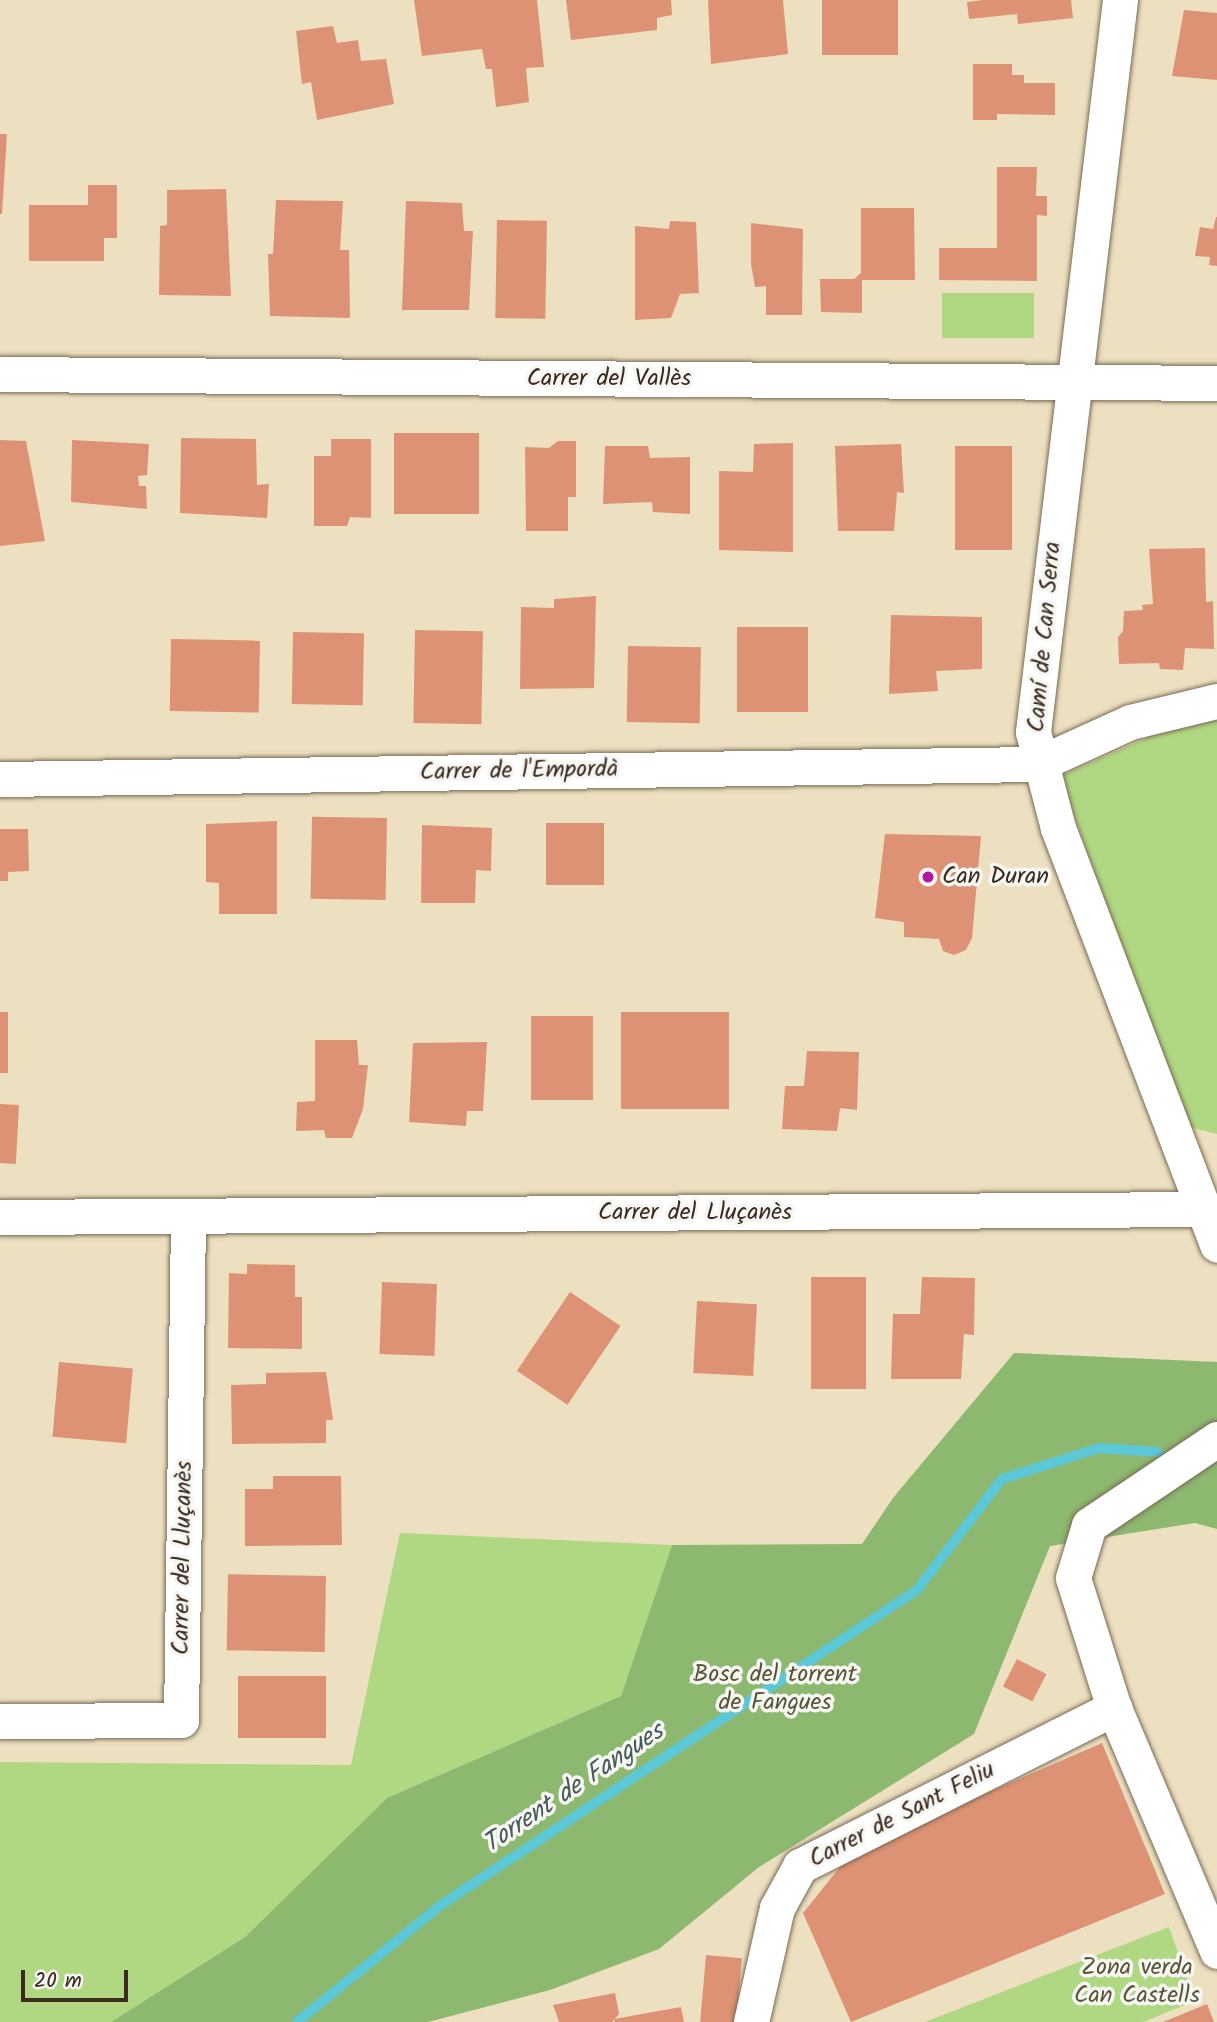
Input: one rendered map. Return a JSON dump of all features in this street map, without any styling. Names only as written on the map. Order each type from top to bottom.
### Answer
[{"type":"street","name":"Camí de Can Serra","points":[[1120,0],[1072,382],[1033,732],[1038,764],[1058,828],[1217,1245]]},
{"type":"street","name":"Carrer del Vallès","points":[[0,374],[1217,383]]},
{"type":"street","points":[[1038,764],[1130,722],[1217,701]]},
{"type":"street","name":"Carrer de l'Empordà","points":[[0,779],[1038,764]]},
{"type":"street","name":"Carrer del Lluçanès","points":[[0,1217],[1203,1209]]},
{"type":"street","name":"Carrer del Lluçanès","points":[[0,1721],[181,1720],[188,1216]]},
{"type":"street","points":[[1217,1439],[1089,1525],[1073,1578],[1114,1708],[1217,1951]]},
{"type":"street","name":"Carrer de Sant Feliu","points":[[751,2022],[777,1908],[800,1866],[1114,1708]]},
{"type":"green space","points":[[942,293],[1034,293],[1034,338],[942,338]]},
{"type":"green space","points":[[1217,716],[1217,1134],[1186,1126],[1060,776],[1174,726]]},
{"type":"green space","name":"Bosc del torrent de Fangues","points":[[1014,1353],[1217,1362],[1217,1529],[1195,1523],[1050,1546],[974,1734],[759,1867],[659,1949],[550,1990],[428,2022],[111,2022],[245,1937],[387,1798],[621,1696],[672,1545],[862,1544],[893,1498]]},
{"type":"green space","points":[[400,1533],[672,1545],[621,1696],[387,1798],[245,1937],[111,2022],[0,2022],[0,1762],[351,1765]]},
{"type":"green space","name":"Zona verda Can Castells","points":[[1169,1927],[1195,2001],[1143,2022],[925,2022]]},
{"type":"building","points":[[414,0],[537,0],[544,67],[526,68],[529,102],[496,107],[492,69],[486,69],[482,49],[422,56]]},
{"type":"building","points":[[566,0],[671,0],[672,15],[657,18],[657,30],[571,40]]},
{"type":"building","points":[[708,0],[783,0],[788,54],[711,64]]},
{"type":"building","points":[[822,0],[898,0],[898,55],[822,55]]},
{"type":"building","points":[[1071,0],[1073,18],[1018,24],[1017,14],[969,19],[967,2]]},
{"type":"building","points":[[1184,10],[1217,13],[1217,80],[1172,76]]},
{"type":"building","points":[[333,26],[337,43],[358,40],[361,61],[386,59],[394,104],[317,120],[311,82],[302,84],[296,31]]},
{"type":"building","points":[[973,64],[1012,64],[1012,75],[1024,75],[1024,83],[1055,83],[1055,115],[997,114],[997,120],[973,120]]},
{"type":"building","points":[[0,134],[7,134],[2,214],[0,214]]},
{"type":"building","points":[[997,167],[1037,167],[1036,196],[1047,196],[1047,216],[1037,215],[1037,281],[939,280],[939,248],[997,248]]},
{"type":"building","points":[[88,185],[117,185],[117,238],[104,238],[104,261],[29,261],[29,205],[88,205]]},
{"type":"building","points":[[226,189],[231,296],[159,295],[160,226],[167,225],[167,190]]},
{"type":"building","points":[[276,200],[343,201],[340,250],[349,250],[350,318],[270,316],[268,254],[273,254]]},
{"type":"building","points":[[406,201],[462,203],[464,231],[473,231],[469,310],[402,310]]},
{"type":"building","points":[[861,208],[914,208],[915,280],[862,280],[862,313],[821,312],[820,279],[854,279],[861,273]]},
{"type":"building","points":[[1216,217],[1217,266],[1209,265],[1210,257],[1195,256],[1200,227],[1213,229]]},
{"type":"building","points":[[497,220],[547,221],[545,319],[495,318]]},
{"type":"building","points":[[670,221],[696,222],[699,293],[680,294],[671,318],[635,320],[635,226],[669,229]]},
{"type":"building","points":[[751,223],[803,229],[802,315],[766,315],[766,286],[755,287],[751,264]]},
{"type":"building","points":[[394,433],[479,433],[479,514],[394,514]]},
{"type":"building","points":[[181,438],[256,439],[257,485],[269,484],[267,518],[180,513]]},
{"type":"building","points":[[331,439],[371,439],[371,518],[350,517],[347,526],[314,526],[314,456],[331,456]]},
{"type":"building","points":[[0,440],[26,441],[45,541],[0,546]]},
{"type":"building","points":[[72,440],[149,444],[147,475],[138,476],[139,486],[146,486],[147,509],[71,502]]},
{"type":"building","points":[[558,441],[576,441],[576,497],[568,497],[568,531],[526,531],[525,447],[549,448]]},
{"type":"building","points":[[793,443],[793,552],[719,550],[719,471],[753,472],[754,444]]},
{"type":"building","points":[[901,444],[904,493],[897,492],[894,531],[838,531],[835,446]]},
{"type":"building","points":[[605,446],[648,446],[650,458],[690,457],[690,514],[653,512],[652,502],[603,504]]},
{"type":"building","points":[[955,446],[1012,446],[1012,550],[955,550]]},
{"type":"building","points":[[1205,548],[1206,602],[1213,601],[1214,649],[1185,648],[1183,670],[1160,669],[1159,663],[1119,664],[1118,637],[1123,631],[1124,611],[1143,610],[1142,605],[1153,604],[1149,549]]},
{"type":"building","points":[[596,596],[594,688],[520,689],[521,607],[554,608],[554,599]]},
{"type":"building","points":[[891,615],[982,617],[982,669],[936,671],[938,691],[889,694]]},
{"type":"building","points":[[737,627],[808,627],[808,712],[737,712]]},
{"type":"building","points":[[415,630],[483,631],[481,724],[413,723]]},
{"type":"building","points":[[293,632],[364,633],[363,705],[292,704]]},
{"type":"building","points":[[171,639],[260,641],[259,713],[170,711]]},
{"type":"building","points":[[628,646],[701,647],[700,723],[627,722]]},
{"type":"building","points":[[312,817],[387,818],[386,900],[311,899]]},
{"type":"building","points":[[277,821],[277,914],[219,914],[219,883],[206,882],[206,824]]},
{"type":"building","points":[[546,823],[604,823],[604,885],[546,885]]},
{"type":"building","points":[[422,825],[492,828],[491,871],[476,870],[475,903],[421,903]]},
{"type":"building","points":[[0,829],[28,829],[29,871],[8,872],[8,881],[0,881]]},
{"type":"building","name":"Can Duran","points":[[885,834],[981,836],[972,938],[966,950],[954,955],[943,951],[939,939],[904,937],[904,922],[875,918]]},
{"type":"building","points":[[0,1012],[8,1012],[8,1073],[0,1073]]},
{"type":"building","points":[[621,1012],[729,1012],[729,1109],[621,1109]]},
{"type":"building","points":[[531,1016],[593,1016],[593,1100],[531,1100]]},
{"type":"building","points":[[315,1040],[357,1040],[359,1065],[368,1065],[363,1109],[352,1138],[326,1138],[324,1130],[296,1131],[297,1102],[315,1101]]},
{"type":"building","points":[[487,1042],[483,1111],[467,1111],[466,1126],[409,1122],[413,1043]]},
{"type":"building","points":[[807,1051],[859,1052],[857,1110],[840,1108],[837,1131],[782,1129],[785,1086],[804,1086]]},
{"type":"building","points":[[0,1104],[19,1105],[16,1164],[0,1163]]},
{"type":"building","points":[[247,1264],[295,1265],[295,1297],[302,1297],[302,1349],[228,1348],[229,1273],[247,1274]]},
{"type":"building","points":[[811,1277],[866,1277],[866,1389],[811,1389]]},
{"type":"building","points":[[922,1277],[975,1278],[974,1335],[964,1334],[961,1379],[891,1379],[893,1314],[920,1314]]},
{"type":"building","points":[[382,1282],[437,1284],[434,1356],[379,1354]]},
{"type":"building","points":[[570,1292],[621,1326],[567,1405],[517,1371]]},
{"type":"building","points":[[697,1301],[757,1304],[753,1376],[693,1373]]},
{"type":"building","points":[[59,1362],[133,1368],[126,1443],[52,1437]]},
{"type":"building","points":[[326,1372],[333,1420],[326,1420],[326,1443],[232,1444],[231,1385],[266,1384],[266,1373]]},
{"type":"building","points":[[273,1476],[341,1476],[342,1545],[245,1546],[245,1489],[273,1489]]},
{"type":"building","points":[[228,1574],[326,1576],[325,1652],[227,1650]]},
{"type":"building","points":[[1017,1659],[1046,1674],[1032,1702],[1003,1687]]},
{"type":"building","points":[[238,1676],[326,1676],[326,1738],[238,1738]]},
{"type":"building","points":[[1102,1743],[1165,1894],[851,2022],[803,1913],[844,1862],[865,1846]]},
{"type":"building","points":[[706,1955],[742,1958],[736,2022],[700,2022]]},
{"type":"building","points":[[615,1993],[619,2014],[612,2022],[559,2022],[553,2005]]},
{"type":"building","points":[[1207,2004],[1214,2022],[1163,2022]]},
{"type":"building","points":[[681,2007],[684,2022],[615,2022],[614,2019]]},
{"type":"waterway","name":"Torrent de Fangues","points":[[297,2022],[441,1905],[917,1590],[1002,1479],[1099,1448],[1158,1452]]},
{"type":"place","name":"Can Duran","points":[[928,877]]}]
